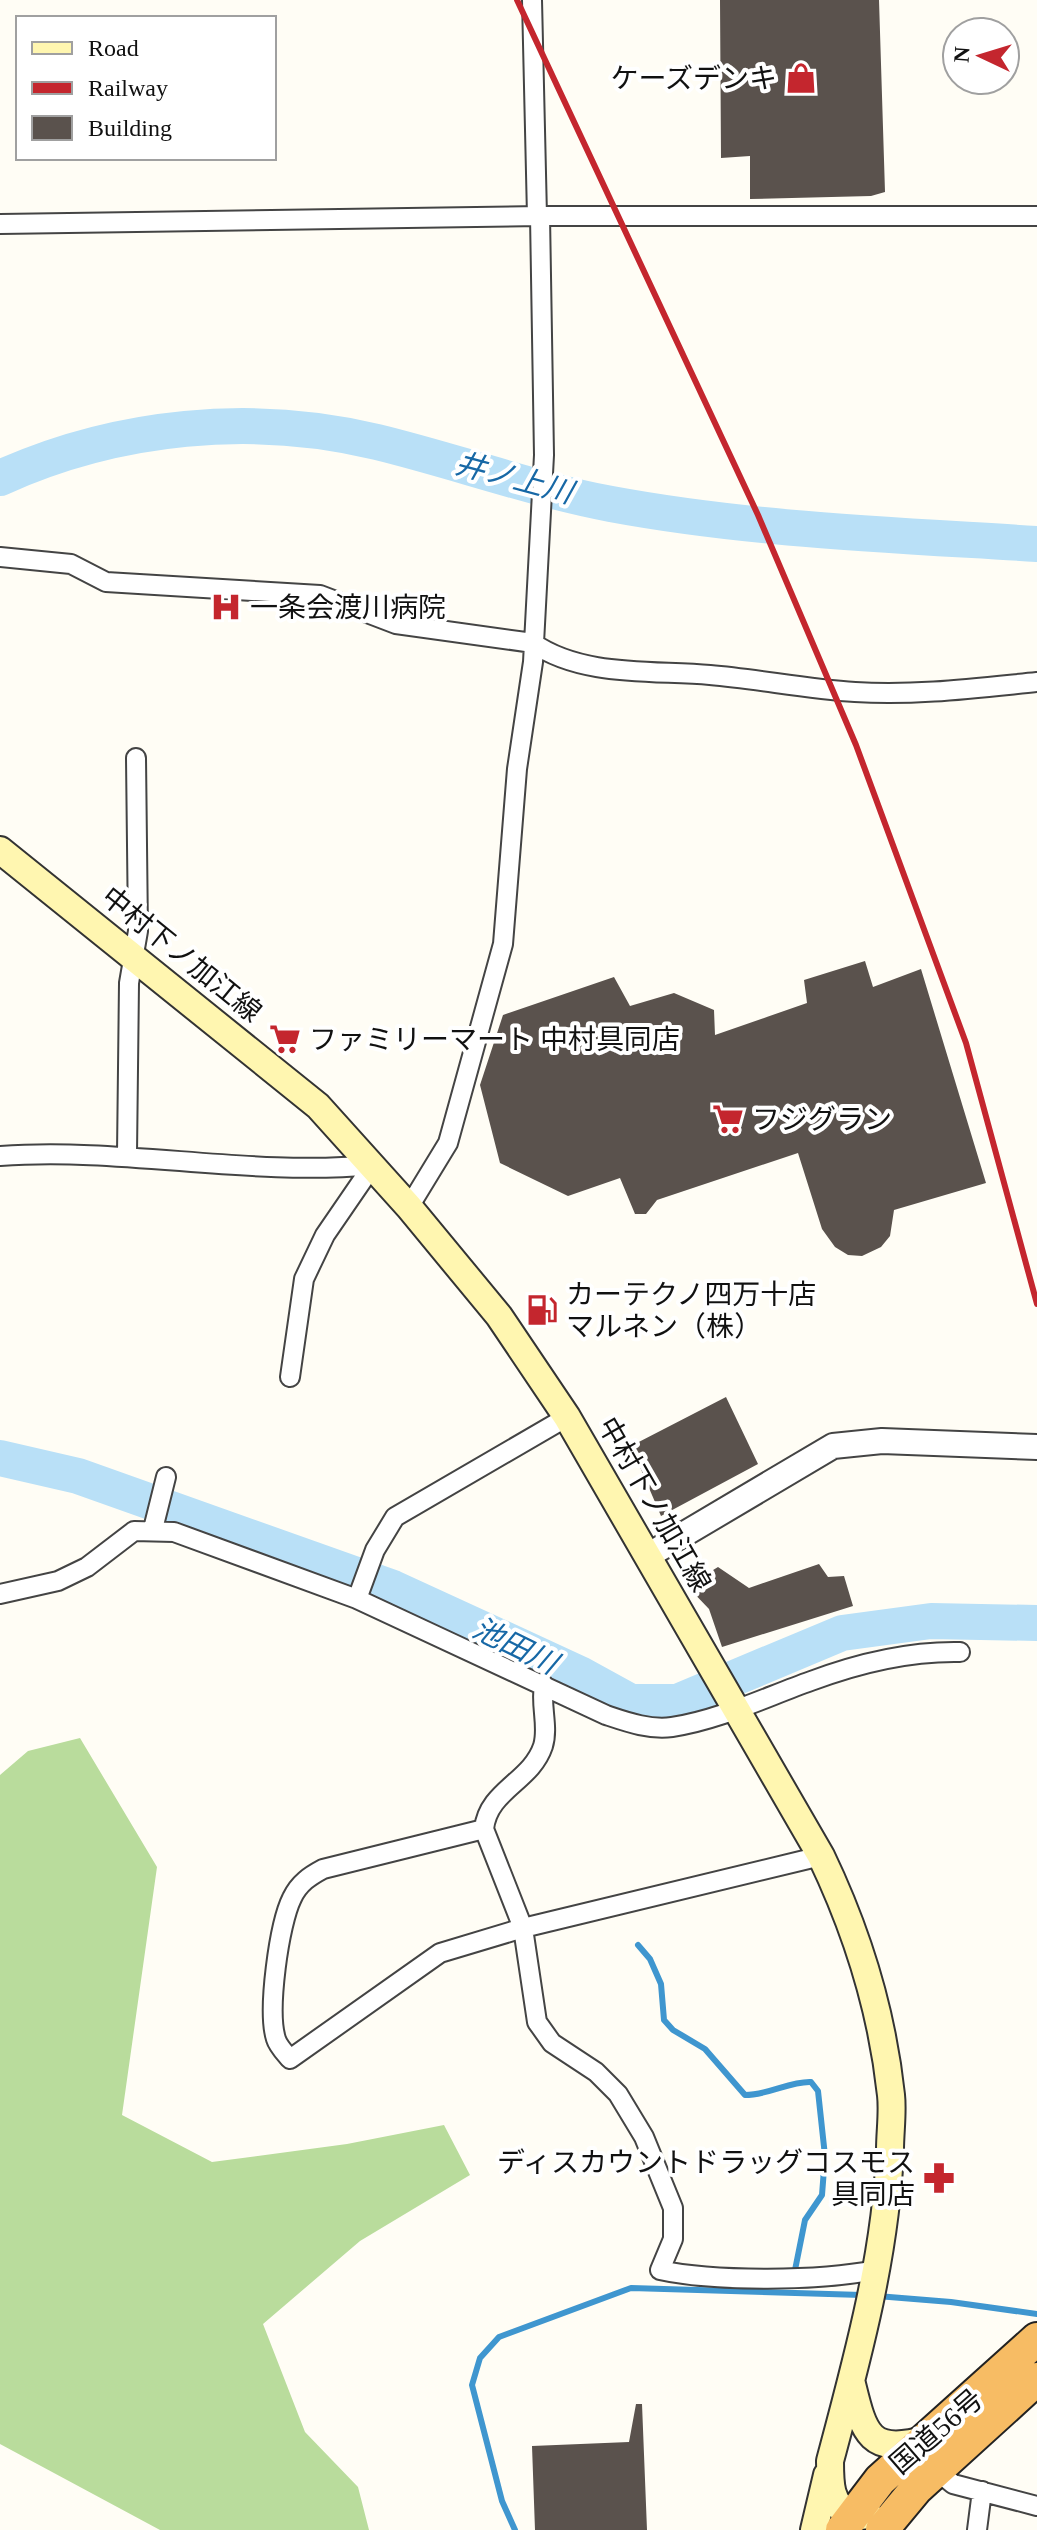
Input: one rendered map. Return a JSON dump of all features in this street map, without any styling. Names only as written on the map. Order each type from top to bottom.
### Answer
[{"type":"highway","name":"国道56号","points":[[847,2526],[880,2480],[1037,2339]]},
{"type":"highway","name":"国道56号","points":[[882,2530],[926,2480],[1037,2379]]},
{"type":"main road","name":"中村下ノ加江線","points":[[0,850],[318,1106],[373,1165],[499,1316],[567,1417],[821,1856],[851,1919],[872,1993],[891,2097],[888,2181],[875,2270],[814,2530]]},
{"type":"main road","name":"中村下ノ加江線","points":[[851,2381],[862,2427],[874,2439],[892,2445],[927,2439]]},
{"type":"main road","name":"中村下ノ加江線","points":[[847,2526],[851,2381]]},
{"type":"main road","name":"中村下ノ加江線","points":[[830,2461],[830,2490],[847,2526]]},
{"type":"main road","points":[[847,2526],[926,2480]]},
{"type":"street","points":[[409,1207],[448,1143],[503,944],[516,782],[533,643],[544,455],[532,0]]},
{"type":"street","points":[[0,224],[539,216],[1037,216]]},
{"type":"street","points":[[0,557],[71,564],[106,582],[320,595],[396,624],[533,643],[551,656],[592,667],[713,675],[857,692],[942,691],[1037,682]]},
{"type":"street","points":[[127,1154],[129,983],[138,931],[136,758]]},
{"type":"street","points":[[0,1156],[50,1152],[127,1154],[331,1169],[373,1165]]},
{"type":"street","points":[[290,1377],[304,1279],[325,1235],[373,1165]]},
{"type":"street","points":[[357,1599],[375,1550],[395,1517],[567,1417]]},
{"type":"street","points":[[649,1555],[833,1446],[882,1441],[1037,1447]]},
{"type":"street","points":[[153,1529],[166,1477]]},
{"type":"street","points":[[0,1594],[58,1581],[87,1567],[134,1531],[153,1529],[174,1532],[357,1599],[606,1715],[638,1725],[671,1727],[879,1660],[930,1652],[960,1652]]},
{"type":"street","points":[[544,1685],[541,1700],[544,1744],[533,1767],[496,1798],[486,1813],[484,1829],[523,1928],[537,2022],[552,2043],[596,2072],[618,2094],[644,2137],[673,2208],[673,2239],[660,2270],[686,2276],[752,2277],[855,2274],[875,2270]]},
{"type":"street","points":[[484,1829],[323,1869],[305,1879],[292,1898],[283,1927],[273,2019],[276,2041],[290,2059],[428,1960],[523,1928],[821,1856]]},
{"type":"street","points":[[926,2480],[1037,2506]]},
{"type":"street","points":[[977,2530],[982,2491]]},
{"type":"green space","points":[[80,1738],[157,1867],[122,2115],[212,2162],[347,2144],[444,2125],[470,2175],[360,2241],[263,2324],[305,2432],[358,2487],[369,2530],[160,2530],[0,2444],[0,1775],[28,1751]]},
{"type":"building","name":"ケーズデンキ","points":[[720,0],[879,0],[885,192],[871,196],[750,199],[750,156],[721,158]]},
{"type":"building","name":"フジグラン","points":[[865,961],[873,987],[921,969],[986,1183],[894,1210],[890,1236],[881,1247],[862,1256],[848,1255],[835,1247],[822,1229],[798,1153],[657,1200],[646,1214],[635,1214],[620,1178],[568,1196],[500,1163],[480,1085],[503,1015],[614,977],[630,1006],[674,993],[714,1010],[715,1035],[807,1003],[804,980]]},
{"type":"building","points":[[726,1397],[758,1464],[661,1516],[631,1446]]},
{"type":"building","points":[[819,1564],[828,1577],[844,1576],[853,1606],[722,1647],[709,1609],[687,1586],[718,1567],[749,1588]]},
{"type":"building","points":[[636,2404],[642,2404],[647,2530],[535,2530],[532,2446],[629,2442]]},
{"type":"waterway","name":"井ノ上川","points":[[0,478],[45,460],[138,435],[234,426],[282,428],[377,442],[552,491],[664,513],[823,530],[1037,544]]},
{"type":"waterway","name":"池田川","points":[[0,1458],[78,1476],[393,1588],[580,1674],[631,1702],[677,1702],[842,1633],[931,1621],[1037,1623]]},
{"type":"waterway","points":[[638,1945],[650,1959],[661,1984],[664,2020],[673,2030],[705,2049],[745,2095],[803,2082],[811,2082],[818,2091],[825,2156],[822,2195],[805,2220],[794,2275]]},
{"type":"waterway","points":[[515,2530],[502,2501],[472,2385],[480,2358],[499,2337],[631,2288],[862,2295]]},
{"type":"waterway","points":[[877,2296],[1037,2314]]},
{"type":"railway","points":[[517,0],[758,515],[856,745],[966,1043],[1037,1304]]},
{"type":"place","name":"ケーズデンキ","points":[[801,78]]},
{"type":"place","name":"一条会渡川病院","points":[[226,607]]},
{"type":"place","name":"ファミリーマート 中村具同店","points":[[285,1039]]},
{"type":"place","name":"フジグラン","points":[[728,1119]]},
{"type":"place","name":"カーテクノ四万十店 マルネン（株）","points":[[542,1310]]},
{"type":"place","name":"ディスカウントドラッグコスモス 具同店","points":[[939,2178]]}]
